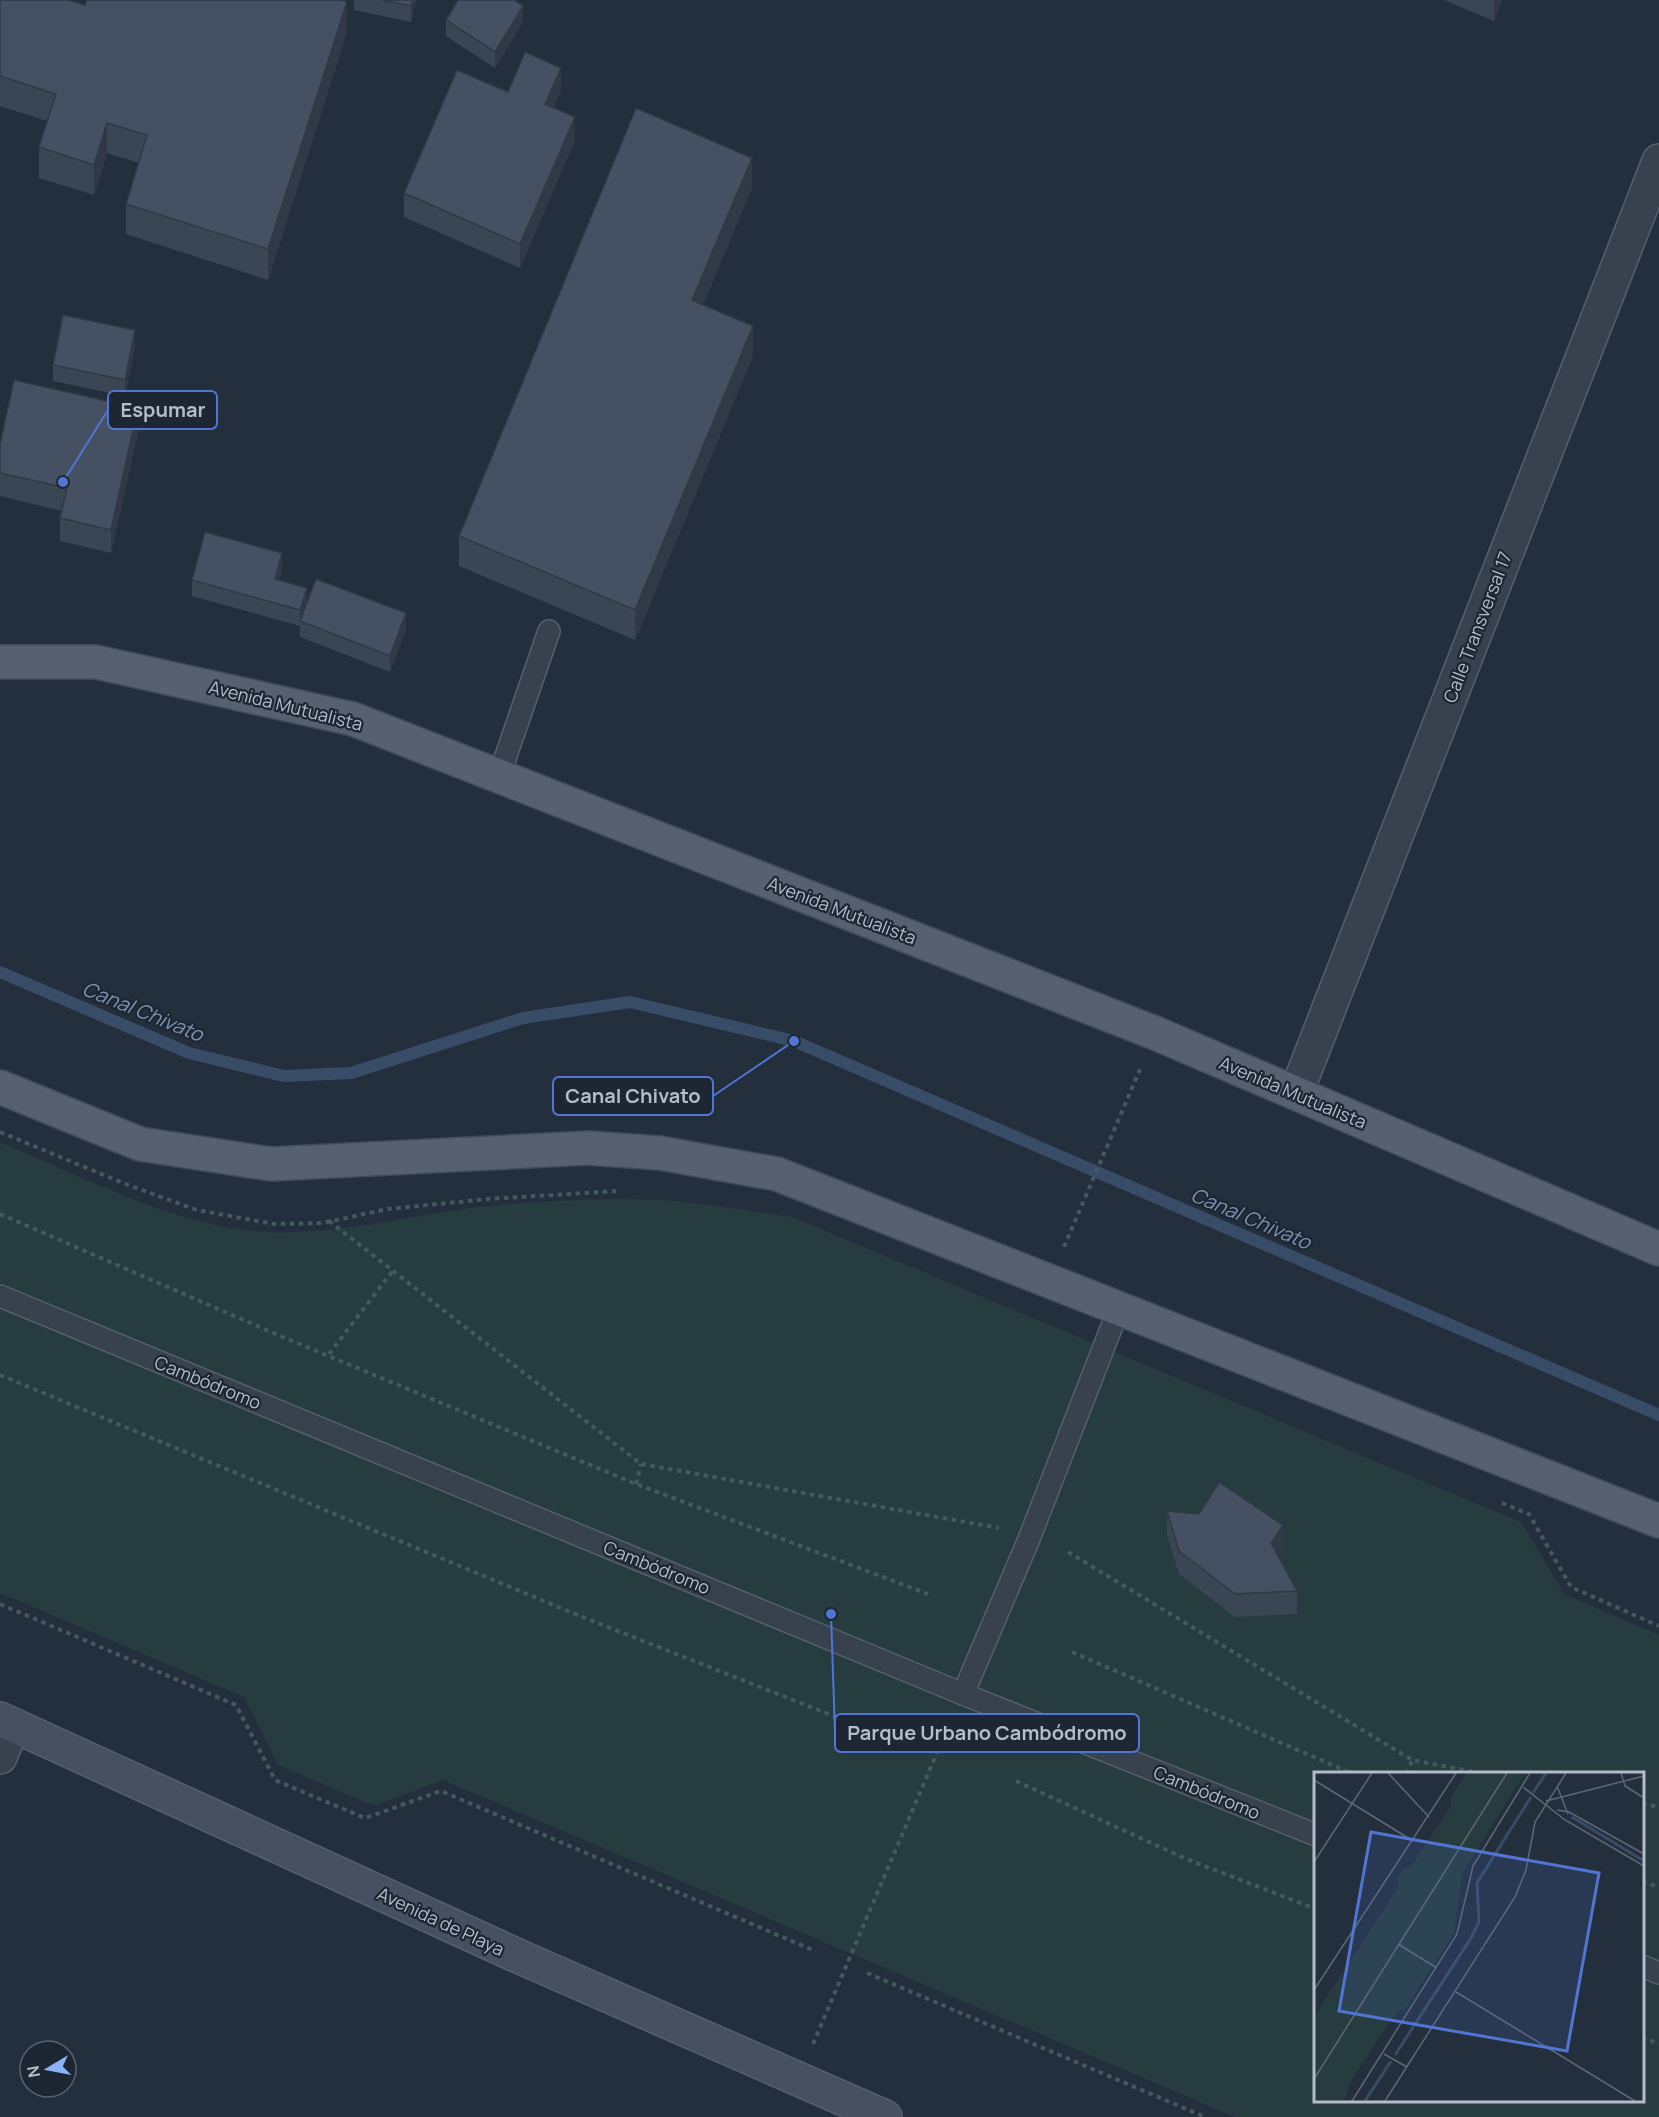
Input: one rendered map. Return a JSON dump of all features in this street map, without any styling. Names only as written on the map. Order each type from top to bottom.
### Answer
[{"type":"main road","name":"Avenida Mutualista","points":[[0,662],[96,662],[353,719],[1155,1033],[1659,1249]]},
{"type":"main road","points":[[0,1087],[140,1144],[271,1164],[588,1148],[660,1153],[777,1174],[1659,1521]]},
{"type":"main road","name":"Avenida de Playa","points":[[6,1722],[507,1951],[885,2117]]},
{"type":"street","name":"Calle Transversal 17","points":[[1296,1093],[1659,161]]},
{"type":"street","points":[[0,1757],[6,1722]]},
{"type":"lane","points":[[499,776],[549,632]]},
{"type":"lane","name":"Cambódromo","points":[[0,1296],[963,1694],[1314,1834]]},
{"type":"lane","points":[[963,1694],[1029,1539],[1119,1308]]},
{"type":"lane","points":[[1644,1967],[1659,1973]]},
{"type":"path","points":[[1076,1223],[1155,1033]]},
{"type":"path","points":[[0,1132],[128,1185],[197,1210],[274,1224],[329,1221],[388,1209],[488,1199],[628,1191]]},
{"type":"path","points":[[0,1214],[636,1484],[928,1594]]},
{"type":"path","points":[[329,1221],[394,1269],[641,1464],[1006,1529]]},
{"type":"path","points":[[328,1354],[394,1269]]},
{"type":"path","points":[[0,1375],[585,1618],[869,1730]]},
{"type":"path","points":[[636,1484],[641,1464]]},
{"type":"path","points":[[1496,1500],[1529,1514],[1571,1587],[1659,1626]]},
{"type":"path","points":[[1068,1552],[1412,1760],[1479,1772]]},
{"type":"path","points":[[0,1604],[236,1705],[276,1780],[295,1789],[365,1818],[441,1791],[815,1951]]},
{"type":"path","points":[[1072,1652],[1351,1772]]},
{"type":"path","points":[[798,2080],[963,1694]]},
{"type":"path","points":[[1407,1772],[1412,1760]]},
{"type":"path","points":[[1016,1781],[1184,1858],[1314,1908]]},
{"type":"path","points":[[1644,1803],[1659,1807]]},
{"type":"path","points":[[1644,1882],[1659,1887]]},
{"type":"path","points":[[867,1973],[1205,2117]]},
{"type":"path","points":[[1644,2038],[1659,2044]]},
{"type":"green space","points":[[0,1142],[132,1199],[201,1221],[235,1229],[296,1232],[349,1228],[454,1210],[594,1199],[677,1201],[792,1217],[1521,1522],[1564,1594],[1659,1635],[1659,2117],[1235,2117],[443,1780],[374,1806],[278,1765],[244,1697],[0,1593]]},
{"type":"building","points":[[0,0],[68,0],[85,5],[87,0],[342,0],[347,2],[268,249],[126,204],[147,135],[107,123],[94,165],[39,147],[56,94],[0,76]]},
{"type":"building","points":[[383,0],[413,0],[411,6]]},
{"type":"building","points":[[458,0],[514,0],[523,6],[495,52],[446,20]]},
{"type":"building","points":[[525,52],[561,68],[545,104],[575,117],[520,244],[404,193],[457,70],[508,92]]},
{"type":"building","points":[[636,108],[752,158],[692,300],[753,326],[635,610],[459,536]]},
{"type":"building","points":[[63,315],[135,330],[125,380],[53,365]]},
{"type":"building","points":[[14,380],[138,408],[111,530],[60,518],[67,488],[0,473],[0,444]]},
{"type":"building","points":[[205,532],[282,553],[275,579],[307,588],[300,610],[192,580]]},
{"type":"building","points":[[316,579],[406,613],[390,656],[300,621]]},
{"type":"building","points":[[1219,1482],[1283,1525],[1271,1543],[1297,1591],[1235,1594],[1179,1551],[1167,1511],[1199,1514]]},
{"type":"waterway","name":"Canal Chivato","points":[[0,972],[189,1053],[284,1076],[351,1073],[523,1018],[630,1002],[794,1041],[1659,1415]]},
{"type":"place","name":"Espumar","points":[[63,482]]},
{"type":"place","name":"Canal Chivato","points":[[794,1041]]},
{"type":"place","name":"Parque Urbano Cambódromo","points":[[831,1614]]}]
